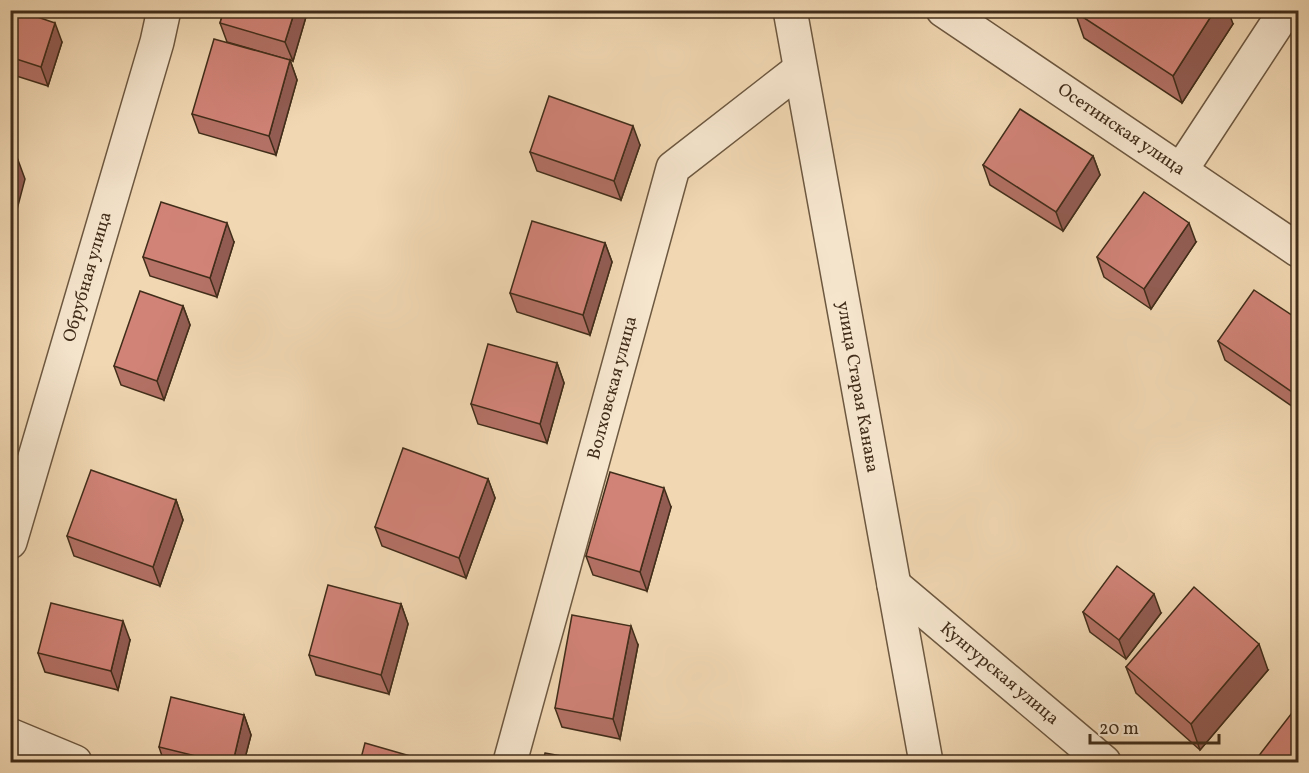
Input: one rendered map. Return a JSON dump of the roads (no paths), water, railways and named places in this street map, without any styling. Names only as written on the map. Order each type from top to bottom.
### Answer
[{"type":"street","name":"Обрубная улица","points":[[10,542],[157,42],[164,10]]},
{"type":"street","name":"улица Старая Канава","points":[[790,10],[926,762]]},
{"type":"street","name":"Осетинская улица","points":[[942,10],[1299,250]]},
{"type":"street","points":[[1181,170],[1286,10]]},
{"type":"street","name":"Волховская улица","points":[[510,762],[673,168],[799,69]]},
{"type":"street","name":"Кунгурская улица","points":[[894,585],[1104,762]]},
{"type":"street","points":[[10,735],[75,762]]}]
